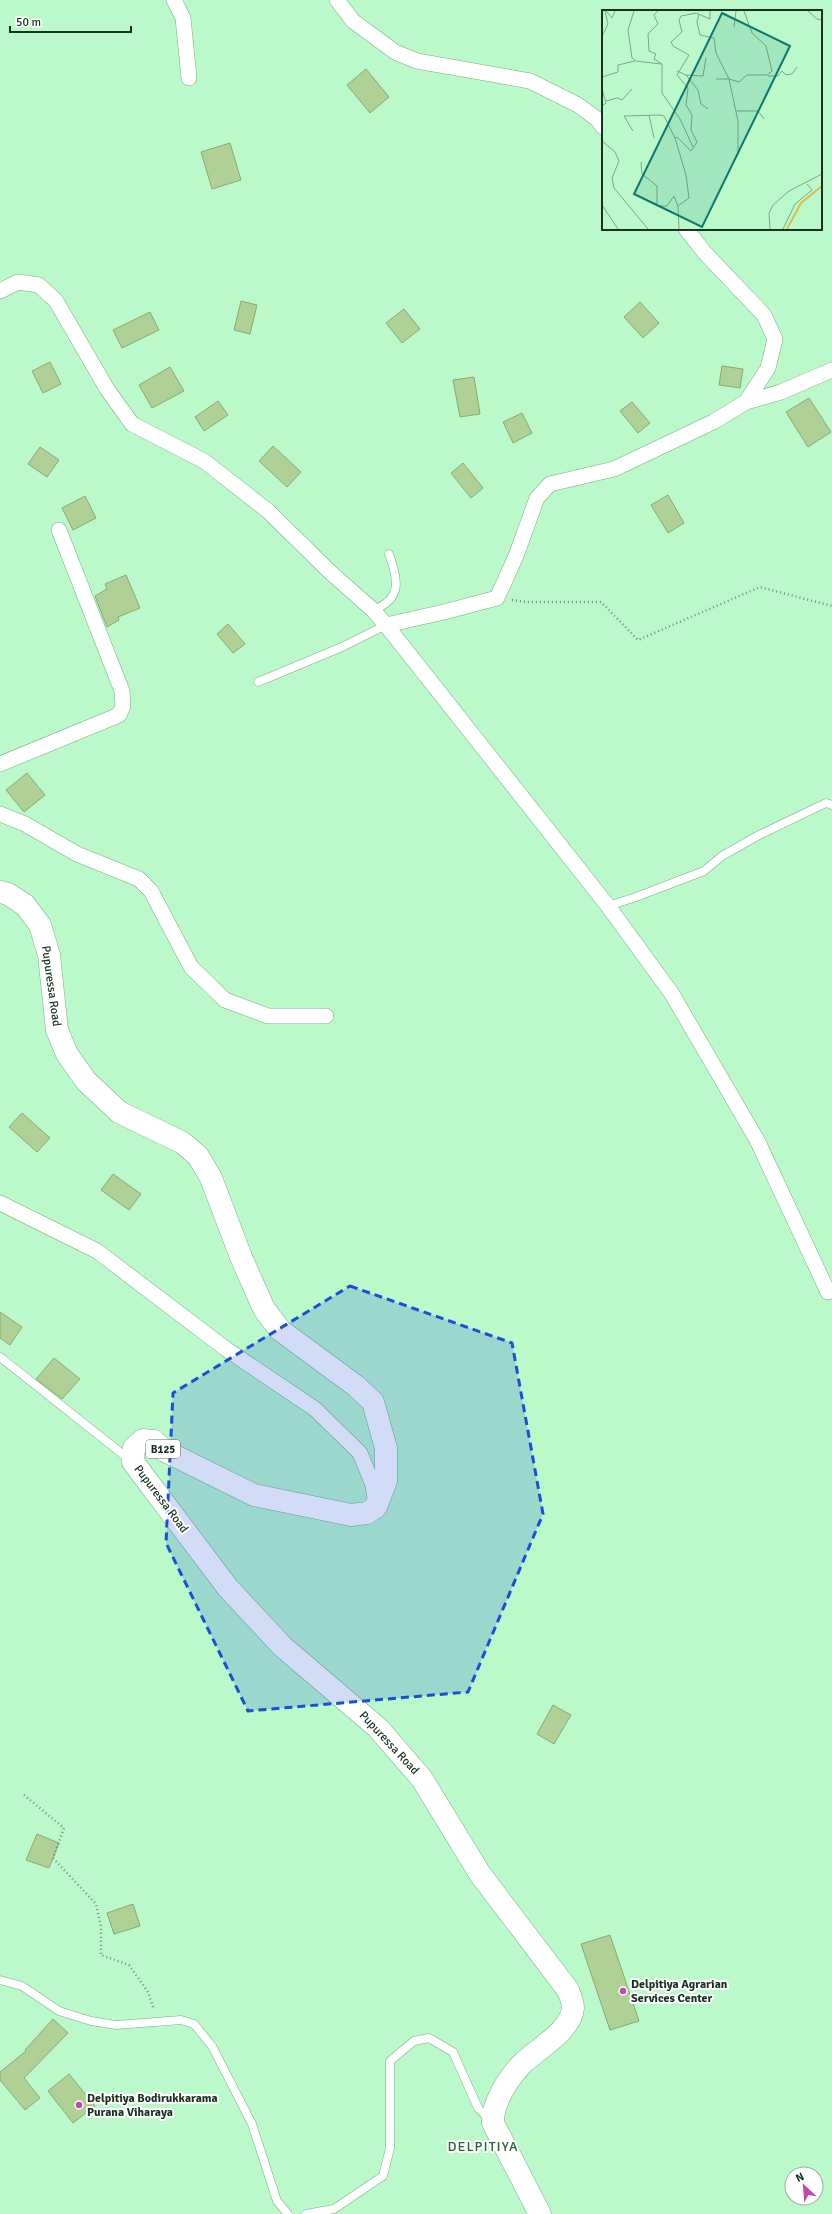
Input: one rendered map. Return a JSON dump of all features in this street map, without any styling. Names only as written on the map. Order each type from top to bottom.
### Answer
[{"type":"main road","name":"Pupuressa Road","points":[[0,892],[8,894],[25,905],[40,925],[49,954],[57,1030],[67,1054],[86,1081],[120,1112],[183,1143],[198,1156],[211,1178],[241,1257],[264,1309],[280,1330],[356,1386],[373,1402],[386,1448],[386,1481],[376,1507],[366,1512],[351,1515],[254,1495],[165,1451],[154,1441],[142,1440],[134,1448],[132,1462],[228,1588],[283,1647],[378,1728],[422,1779],[480,1874],[568,1990],[573,2007],[569,2020],[554,2036],[521,2064],[496,2103],[493,2123]]},
{"type":"main road","points":[[493,2123],[540,2214]]},
{"type":"street","points":[[174,0],[183,18],[189,78]]},
{"type":"street","points":[[337,0],[354,21],[396,52],[417,61],[530,81],[578,105],[597,119],[602,126]]},
{"type":"street","points":[[687,230],[705,252],[764,315],[775,339],[768,368],[746,402]]},
{"type":"street","points":[[0,291],[18,282],[39,285],[56,301],[107,389],[132,424],[210,466],[268,511],[330,572],[373,610],[386,625],[608,906],[672,994],[757,1140],[828,1292]]},
{"type":"street","points":[[386,625],[497,598],[516,556],[537,498],[550,484],[614,469],[713,422],[746,402],[781,392],[832,370]]},
{"type":"street","points":[[0,764],[119,715],[123,706],[122,691],[59,530]]},
{"type":"street","points":[[0,814],[25,824],[77,854],[139,879],[151,891],[191,967],[225,1000],[268,1016],[326,1016]]},
{"type":"street","points":[[0,1203],[97,1252],[226,1349],[315,1409],[360,1454],[373,1485],[376,1507]]},
{"type":"lane","points":[[373,610],[386,605],[396,590],[397,579],[389,554]]},
{"type":"lane","points":[[258,682],[342,647],[386,625]]},
{"type":"lane","points":[[608,906],[704,871],[722,856],[759,834],[826,803],[832,805]]},
{"type":"lane","points":[[0,1357],[132,1462]]},
{"type":"lane","points":[[0,1980],[22,1986],[59,2011],[92,2021],[116,2025],[181,2020],[194,2024],[212,2046],[252,2124],[277,2201],[288,2214]]},
{"type":"lane","points":[[306,2214],[334,2209],[383,2176],[390,2148],[390,2061],[414,2041],[429,2038],[453,2052],[478,2108],[493,2123]]},
{"type":"path","points":[[497,598],[526,602],[601,602],[638,640],[760,587],[832,606]]},
{"type":"path","points":[[24,1795],[64,1828],[53,1858],[96,1904],[101,1926],[101,1955],[130,1965],[148,1992],[159,2022]]},
{"type":"highlighted area","points":[[350,1286],[512,1343],[543,1514],[468,1692],[248,1711],[166,1543],[173,1393]]},
{"type":"building","points":[[366,69],[389,97],[370,113],[347,85]]},
{"type":"building","points":[[230,143],[241,180],[212,189],[201,152]]},
{"type":"building","points":[[241,301],[257,305],[250,334],[234,330]]},
{"type":"building","points":[[640,302],[659,323],[643,338],[624,317]]},
{"type":"building","points":[[404,309],[420,329],[402,343],[386,323]]},
{"type":"building","points":[[150,312],[159,330],[122,348],[113,330]]},
{"type":"building","points":[[50,362],[61,384],[43,393],[32,371]]},
{"type":"building","points":[[722,366],[743,369],[740,388],[719,385]]},
{"type":"building","points":[[170,367],[184,391],[152,408],[139,385]]},
{"type":"building","points":[[474,377],[480,414],[460,417],[453,380]]},
{"type":"building","points":[[809,398],[831,432],[808,447],[786,412]]},
{"type":"building","points":[[218,401],[228,415],[204,431],[195,417]]},
{"type":"building","points":[[632,402],[650,423],[638,433],[620,411]]},
{"type":"building","points":[[522,413],[532,433],[513,443],[503,422]]},
{"type":"building","points":[[273,446],[301,472],[287,487],[259,461]]},
{"type":"building","points":[[40,447],[59,460],[47,477],[28,464]]},
{"type":"building","points":[[463,463],[483,488],[471,498],[451,473]]},
{"type":"building","points":[[668,495],[684,523],[668,533],[651,505]]},
{"type":"building","points":[[85,496],[96,518],[73,530],[62,508]]},
{"type":"building","points":[[126,575],[140,608],[118,617],[119,620],[107,627],[95,596],[107,589],[105,584]]},
{"type":"building","points":[[228,624],[245,644],[233,653],[217,634]]},
{"type":"building","points":[[27,773],[45,795],[24,812],[6,790]]},
{"type":"building","points":[[22,1113],[50,1138],[37,1152],[9,1127]]},
{"type":"building","points":[[113,1174],[141,1194],[129,1210],[101,1190]]},
{"type":"building","points":[[0,1312],[22,1327],[10,1345],[0,1338]]},
{"type":"building","points":[[54,1358],[80,1379],[62,1399],[36,1379]]},
{"type":"building","points":[[553,1705],[571,1715],[554,1744],[537,1734]]},
{"type":"building","points":[[37,1834],[59,1843],[49,1868],[26,1860]]},
{"type":"building","points":[[133,1904],[140,1926],[114,1934],[107,1913]]},
{"type":"building","points":[[610,1935],[639,2021],[610,2030],[581,1944]]},
{"type":"building","points":[[53,2019],[68,2033],[24,2078],[40,2098],[25,2110],[0,2080],[0,2072],[26,2051],[25,2050]]},
{"type":"building","points":[[69,2074],[95,2106],[73,2123],[48,2091]]},
{"type":"place","name":"Delpitiya Agrarian Services Center","points":[[623,1991]]},
{"type":"place","name":"Delpitiya Bodirukkarama Purana Viharaya","points":[[79,2105]]},
{"type":"district","name":"DELPITIYA","points":[[483,2146]]}]
